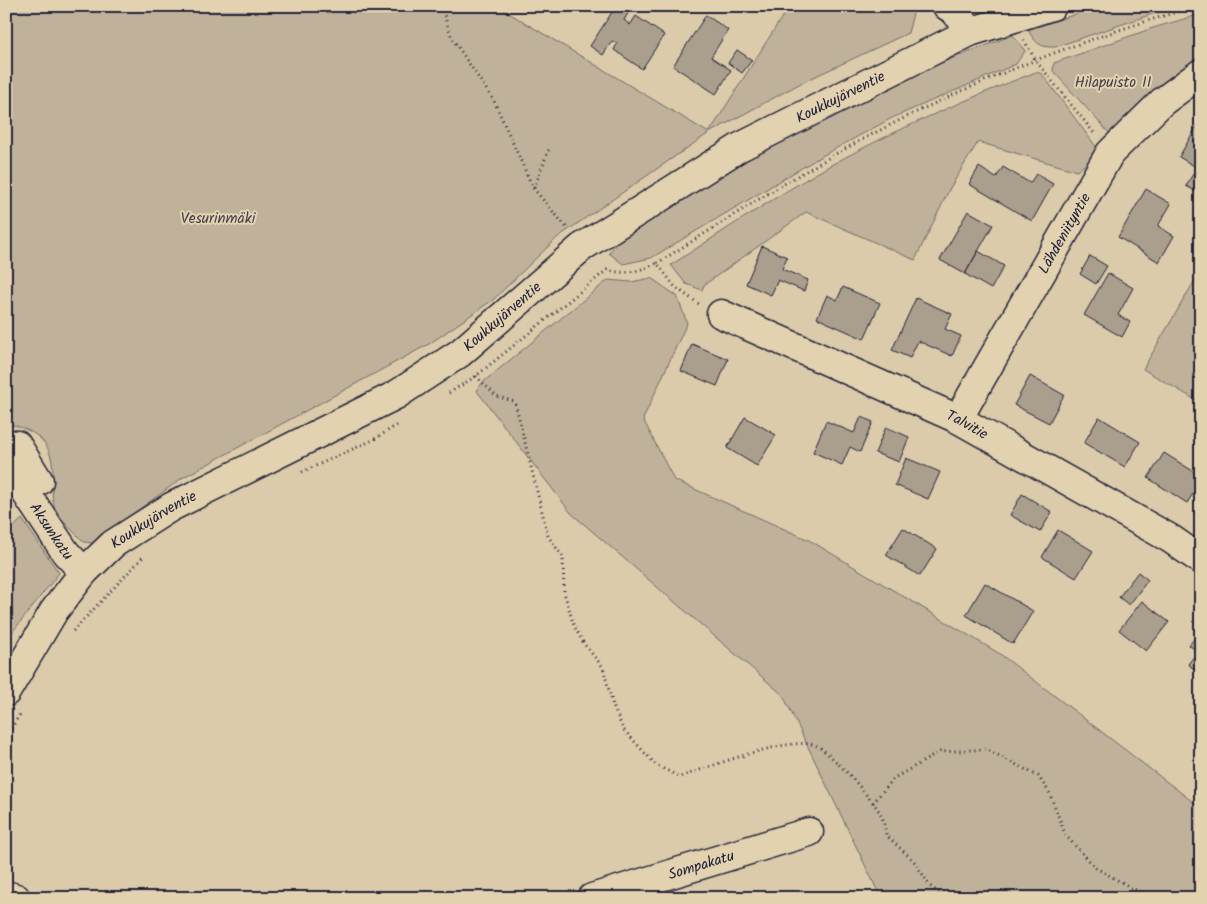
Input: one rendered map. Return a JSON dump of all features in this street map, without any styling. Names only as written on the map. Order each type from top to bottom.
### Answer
[{"type":"street","points":[[948,6],[970,32]]},
{"type":"street","name":"Koukkujärventie","points":[[14,702],[54,611],[84,572],[114,544],[171,507],[322,433],[412,385],[460,354],[582,247],[740,147],[970,32],[1052,6]]},
{"type":"street","name":"Lähdeniityntie","points":[[958,419],[1110,153],[1162,102],[1201,74]]},
{"type":"street","name":"Talvitie","points":[[721,314],[958,419],[1171,539],[1201,560]]},
{"type":"street","points":[[6,444],[17,445],[45,490],[41,515]]},
{"type":"street","name":"Aksunkatu","points":[[6,463],[66,552],[84,572]]},
{"type":"street","name":"Sompakatu","points":[[592,898],[809,832]]},
{"type":"street","points":[[6,894],[16,898]]},
{"type":"path","points":[[441,6],[452,38],[494,101],[533,188],[582,247]]},
{"type":"path","points":[[444,396],[476,376],[607,270],[621,274],[637,271],[657,263],[825,160],[894,125],[1036,61],[1148,20],[1198,6]]},
{"type":"path","points":[[1011,19],[1036,61],[1110,153]]},
{"type":"path","points":[[533,188],[550,146]]},
{"type":"path","points":[[657,263],[675,286],[694,302],[721,314]]},
{"type":"path","points":[[476,376],[496,396],[515,402],[548,536],[563,557],[564,592],[574,626],[584,644],[603,667],[613,706],[623,729],[656,765],[680,778],[741,757],[792,744],[817,746],[855,780],[884,818],[886,835],[914,861],[930,886],[946,898]]},
{"type":"path","points":[[295,476],[373,440],[405,420]]},
{"type":"path","points":[[72,633],[144,556]]},
{"type":"path","points":[[6,737],[14,702]]},
{"type":"path","points":[[873,803],[894,778],[940,752],[986,749],[1038,776],[1049,792],[1066,836],[1096,868],[1150,898]]},
{"type":"green space","name":"Vesurinmäki","points":[[10,6],[497,6],[709,133],[558,237],[494,299],[429,344],[182,478],[93,543],[84,542],[65,523],[54,506],[52,494],[53,467],[47,448],[36,435],[18,426],[6,423],[6,42]]},
{"type":"green space","points":[[789,6],[915,6],[908,33],[801,83],[709,133]]},
{"type":"green space","points":[[1100,6],[1176,6],[1055,47],[1041,45],[1028,30]]},
{"type":"green space","name":"Hilapuisto II","points":[[1201,14],[1201,63],[1118,131],[1109,133],[1053,71],[1054,63],[1153,28]]},
{"type":"green space","points":[[1013,35],[1025,51],[1016,64],[892,118],[820,157],[651,258],[623,264],[609,253],[619,240],[763,149],[923,70]]},
{"type":"green space","points":[[1036,72],[1042,74],[1100,152],[1077,171],[978,142],[950,188],[915,260],[806,212],[704,285],[702,290],[686,284],[671,265],[829,166],[931,116]]},
{"type":"green space","points":[[1201,270],[1201,403],[1143,369]]},
{"type":"green space","points":[[651,278],[677,296],[687,323],[643,419],[674,480],[809,540],[1000,654],[1201,808],[1201,898],[881,898],[783,695],[571,513],[477,391],[482,383],[608,280],[631,282]]},
{"type":"green space","points":[[22,519],[59,573],[6,640],[6,534]]},
{"type":"building","points":[[616,6],[624,6],[630,10],[624,20],[630,25],[636,16],[664,35],[642,69],[614,50],[617,44],[612,41],[603,55],[590,46]]},
{"type":"building","points":[[706,15],[728,30],[711,57],[731,70],[716,94],[673,66]]},
{"type":"building","points":[[737,50],[752,60],[742,73],[728,63]]},
{"type":"building","points":[[1198,124],[1201,126],[1201,170],[1179,157]]},
{"type":"building","points":[[979,167],[996,178],[1003,167],[1030,183],[1036,174],[1053,184],[1032,221],[969,184]]},
{"type":"building","points":[[1193,174],[1201,178],[1201,194],[1186,186]]},
{"type":"building","points":[[1146,189],[1171,204],[1158,226],[1174,236],[1159,262],[1118,237]]},
{"type":"building","points":[[968,211],[993,225],[965,274],[940,260]]},
{"type":"building","points":[[762,246],[787,257],[782,269],[808,280],[804,291],[778,280],[771,295],[746,284]]},
{"type":"building","points":[[978,251],[1004,266],[991,289],[965,274]]},
{"type":"building","points":[[1090,256],[1107,266],[1096,284],[1080,274]]},
{"type":"building","points":[[1108,273],[1133,288],[1118,315],[1130,322],[1122,337],[1084,315]]},
{"type":"building","points":[[843,287],[880,303],[864,339],[817,318],[827,295],[837,300]]},
{"type":"building","points":[[916,298],[952,314],[945,329],[961,336],[952,356],[918,341],[910,358],[892,350]]},
{"type":"building","points":[[692,344],[728,359],[717,386],[681,371]]},
{"type":"building","points":[[1030,376],[1064,395],[1049,423],[1014,405]]},
{"type":"building","points":[[745,417],[776,435],[757,466],[727,448]]},
{"type":"building","points":[[861,417],[873,422],[860,452],[850,447],[842,465],[813,452],[826,421],[854,433]]},
{"type":"building","points":[[1099,417],[1140,442],[1125,467],[1084,443]]},
{"type":"building","points":[[886,427],[909,437],[899,462],[875,453]]},
{"type":"building","points":[[1164,453],[1201,476],[1201,481],[1187,503],[1148,478]]},
{"type":"building","points":[[906,458],[940,472],[928,499],[895,485]]},
{"type":"building","points":[[1022,494],[1052,512],[1040,532],[1010,515]]},
{"type":"building","points":[[903,528],[937,549],[920,576],[886,555]]},
{"type":"building","points":[[1058,530],[1093,551],[1076,578],[1042,557]]},
{"type":"building","points":[[1138,572],[1148,580],[1129,605],[1119,597]]},
{"type":"building","points":[[985,583],[1033,611],[1013,644],[966,615]]},
{"type":"building","points":[[1142,601],[1169,622],[1146,651],[1119,630]]},
{"type":"building","points":[[1201,631],[1201,648],[1198,652],[1189,645]]},
{"type":"building","points":[[1201,648],[1201,675],[1188,664]]}]
